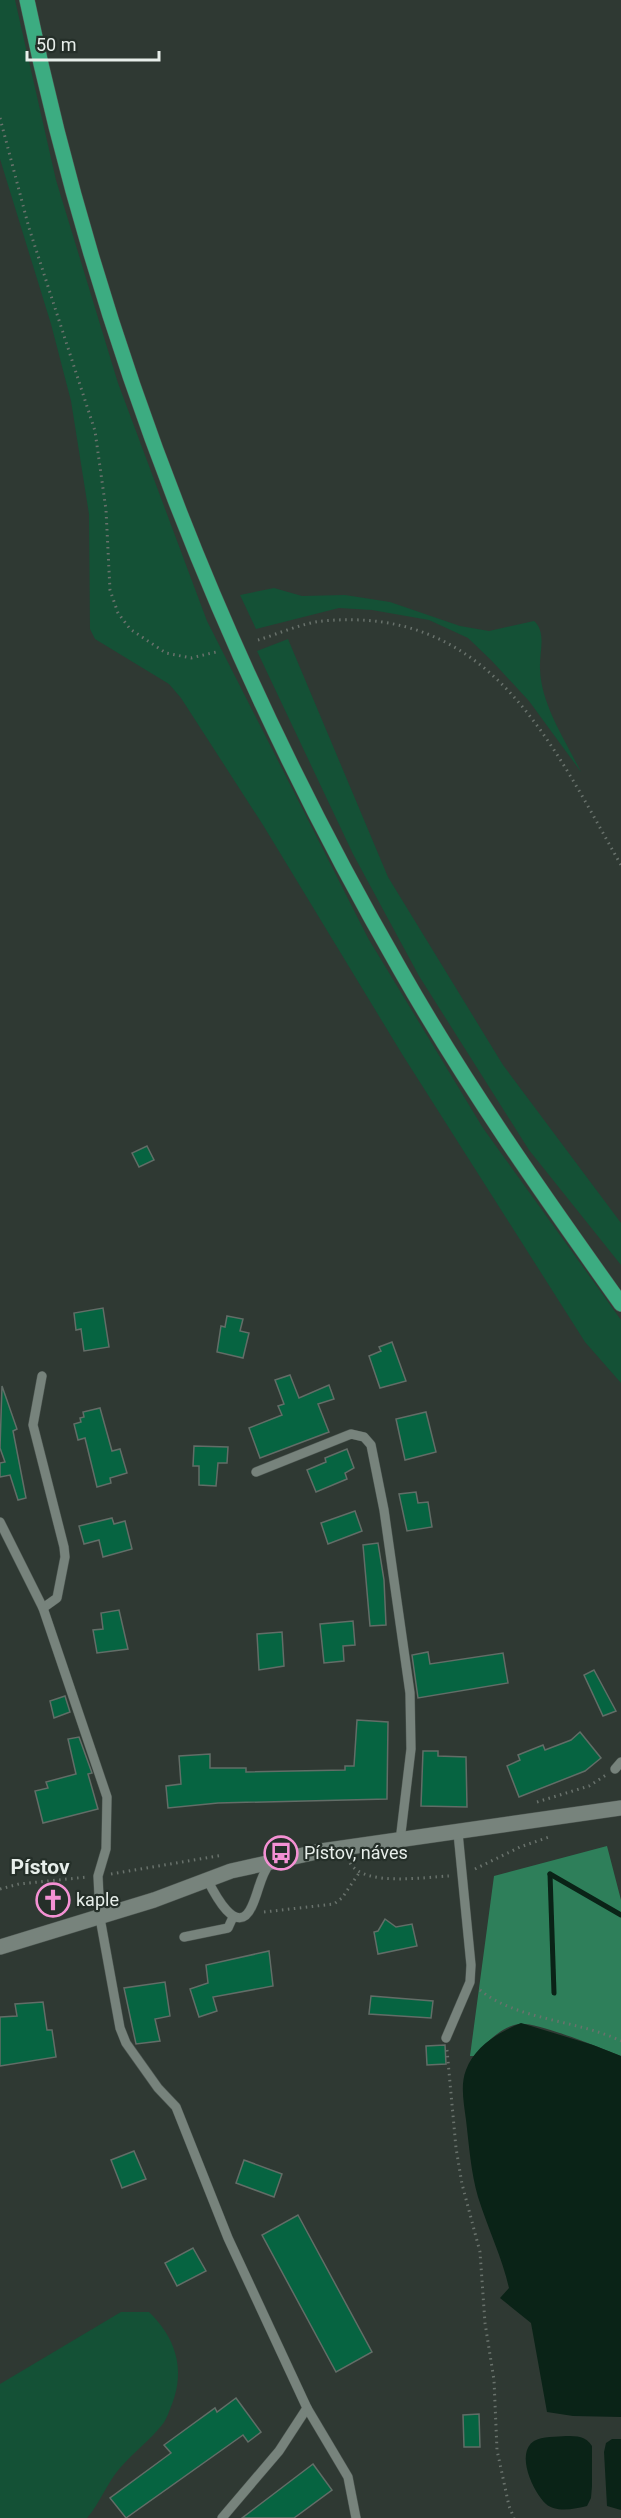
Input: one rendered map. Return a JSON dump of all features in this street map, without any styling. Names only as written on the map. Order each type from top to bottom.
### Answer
[{"type":"main road","points":[[27,0],[96,272],[134,391],[172,495],[222,617],[284,752],[341,864],[402,974],[520,1162],[621,1304]]},
{"type":"street","points":[[0,1947],[100,1918],[207,1878],[272,1861],[342,1848],[621,1808]]},
{"type":"lane","points":[[42,1376],[33,1425],[65,1557],[57,1598],[42,1608]]},
{"type":"lane","points":[[256,1472],[351,1434],[364,1437],[370,1445],[384,1510],[410,1693],[411,1749],[400,1841]]},
{"type":"lane","points":[[0,1522],[42,1608],[107,1797],[106,1849],[99,1876],[100,1918],[109,1978],[126,2043],[158,2088],[176,2107],[228,2238],[307,2408],[348,2477],[356,2518]]},
{"type":"lane","points":[[446,2038],[470,1982],[469,1925],[458,1833]]},
{"type":"lane","points":[[207,1878],[226,1912],[233,1917],[245,1915],[251,1908],[261,1878],[272,1861]]},
{"type":"lane","points":[[184,1937],[228,1928],[233,1917]]},
{"type":"lane","points":[[222,2518],[279,2451],[307,2408]]},
{"type":"path","points":[[0,118],[29,228],[95,431],[106,510],[110,590],[118,613],[130,628],[166,653],[190,658],[216,652]]},
{"type":"path","points":[[258,640],[320,621],[369,620],[399,625],[458,647],[496,676],[542,730],[621,864]]},
{"type":"path","points":[[342,1848],[359,1873],[375,1877],[462,1875],[520,1847],[554,1835]]},
{"type":"path","points":[[251,1908],[264,1912],[334,1904],[342,1898],[359,1873]]},
{"type":"path","points":[[0,1889],[19,1884],[99,1876]]},
{"type":"path","points":[[470,1982],[496,2003],[599,2030],[621,2041]]},
{"type":"path","points":[[446,2038],[456,2148],[462,2184],[480,2252],[485,2323],[494,2380],[498,2451],[506,2496],[514,2518]]},
{"type":"green space","points":[[0,0],[15,0],[56,180],[118,383],[207,621],[368,938],[483,1128],[621,1320],[621,1383],[585,1342],[402,1054],[263,825],[181,698],[169,684],[95,639],[90,629],[89,514],[71,401],[51,324],[0,159]]},
{"type":"green space","points":[[274,588],[302,596],[345,595],[390,602],[460,626],[489,631],[534,621],[540,631],[541,682],[549,709],[581,772],[529,701],[468,638],[429,620],[372,610],[339,608],[256,629],[240,595]]},
{"type":"green space","points":[[288,639],[388,877],[503,1065],[621,1223],[621,1265],[529,1150],[419,976],[353,854],[257,651]]},
{"type":"green space","points":[[607,1846],[621,1900],[621,2056],[554,2031],[519,2024],[506,2028],[474,2056],[470,2056],[494,1876]]},
{"type":"green space","points":[[121,2312],[149,2312],[166,2332],[171,2343],[178,2366],[178,2378],[172,2404],[165,2420],[120,2468],[87,2518],[0,2518],[0,2384]]},
{"type":"shaded area","points":[[521,2023],[621,2056],[621,2417],[573,2416],[547,2412],[531,2323],[500,2298],[509,2288],[476,2188],[470,2159],[463,2082],[466,2070],[475,2054],[496,2035]]},
{"type":"shaded area","points":[[566,2436],[584,2438],[592,2446],[591,2498],[587,2506],[555,2509],[546,2504],[531,2482],[526,2454],[537,2439]]},
{"type":"shaded area","points":[[612,2439],[621,2439],[621,2510],[607,2506],[604,2452],[606,2443]]},
{"type":"building","points":[[147,1146],[154,1160],[139,1167],[132,1153]]},
{"type":"building","points":[[103,1308],[109,1347],[84,1351],[81,1329],[76,1330],[74,1313]]},
{"type":"building","points":[[227,1316],[243,1319],[240,1331],[249,1333],[243,1358],[217,1352],[221,1326],[225,1327]]},
{"type":"building","points":[[392,1342],[406,1381],[380,1388],[369,1356],[381,1351],[379,1347]]},
{"type":"building","points":[[290,1375],[299,1398],[329,1385],[334,1399],[318,1404],[329,1432],[260,1458],[249,1428],[282,1415],[278,1406],[284,1404],[275,1380]]},
{"type":"building","points":[[2,1386],[17,1429],[13,1431],[26,1498],[18,1500],[10,1475],[0,1477],[0,1463],[5,1462],[0,1448]]},
{"type":"building","points":[[100,1408],[112,1451],[120,1449],[127,1473],[110,1478],[111,1483],[97,1487],[85,1438],[78,1440],[74,1424],[81,1422],[80,1418],[84,1417],[83,1412]]},
{"type":"building","points":[[426,1412],[436,1452],[405,1460],[396,1419]]},
{"type":"building","points":[[194,1446],[228,1447],[227,1463],[218,1463],[216,1486],[199,1485],[199,1466],[193,1466]]},
{"type":"building","points":[[347,1449],[354,1468],[345,1473],[347,1479],[316,1492],[307,1470],[326,1462],[325,1458]]},
{"type":"building","points":[[416,1492],[418,1503],[428,1502],[432,1527],[407,1531],[399,1494]]},
{"type":"building","points":[[355,1511],[362,1531],[328,1544],[321,1523]]},
{"type":"building","points":[[112,1518],[114,1524],[125,1521],[132,1549],[103,1557],[99,1540],[84,1544],[79,1526]]},
{"type":"building","points":[[378,1543],[384,1580],[386,1625],[370,1626],[363,1545]]},
{"type":"building","points":[[119,1610],[128,1649],[97,1653],[93,1630],[103,1629],[101,1613]]},
{"type":"building","points":[[353,1621],[355,1645],[343,1646],[344,1661],[324,1663],[320,1624]]},
{"type":"building","points":[[282,1632],[284,1666],[259,1670],[257,1634]]},
{"type":"building","points":[[428,1652],[430,1664],[503,1653],[508,1683],[418,1698],[412,1655]]},
{"type":"building","points":[[594,1670],[616,1711],[603,1716],[584,1675]]},
{"type":"building","points":[[65,1696],[70,1712],[54,1718],[50,1701]]},
{"type":"building","points":[[357,1720],[388,1722],[387,1799],[218,1803],[168,1808],[166,1786],[181,1784],[179,1756],[210,1754],[210,1768],[246,1768],[246,1772],[345,1770],[345,1766],[354,1766]]},
{"type":"building","points":[[580,1732],[601,1758],[585,1771],[519,1797],[507,1766],[520,1760],[518,1755],[543,1745],[545,1750],[571,1740]]},
{"type":"building","points":[[79,1737],[92,1773],[88,1774],[98,1809],[43,1823],[35,1791],[48,1788],[46,1782],[76,1774],[68,1739]]},
{"type":"building","points":[[423,1751],[438,1751],[438,1756],[466,1757],[467,1807],[421,1806]]},
{"type":"building","points":[[385,1919],[396,1927],[412,1924],[417,1946],[378,1954],[374,1932],[378,1931]]},
{"type":"building","points":[[269,1951],[273,1986],[213,1997],[217,2011],[199,2017],[190,1989],[208,1983],[206,1965]]},
{"type":"building","points":[[165,1982],[170,2016],[155,2019],[160,2041],[136,2044],[124,1988]]},
{"type":"building","points":[[371,1996],[433,2001],[431,2018],[369,2014]]},
{"type":"building","points":[[43,2002],[47,2030],[52,2030],[56,2057],[0,2066],[0,2017],[17,2016],[15,2004]]},
{"type":"building","points":[[445,2045],[446,2064],[427,2065],[426,2046]]},
{"type":"building","points":[[134,2151],[146,2179],[122,2188],[111,2160]]},
{"type":"building","points":[[244,2160],[282,2174],[274,2197],[236,2183]]},
{"type":"building","points":[[298,2215],[372,2352],[336,2372],[262,2235]]},
{"type":"building","points":[[193,2248],[206,2271],[177,2286],[165,2263]]},
{"type":"building","points":[[236,2398],[261,2432],[248,2442],[243,2435],[126,2518],[110,2498],[171,2453],[164,2445],[215,2408],[217,2412]]},
{"type":"building","points":[[479,2414],[480,2447],[464,2447],[463,2415]]},
{"type":"building","points":[[313,2464],[332,2490],[294,2518],[242,2518]]},
{"type":"waterway","points":[[550,1874],[554,1993]]},
{"type":"waterway","points":[[550,1874],[621,1915]]},
{"type":"place","name":"Pístov, náves","points":[[281,1853]]},
{"type":"place","name":"kaple","points":[[53,1900]]},
{"type":"district","name":"Pístov","points":[[40,1867]]}]
